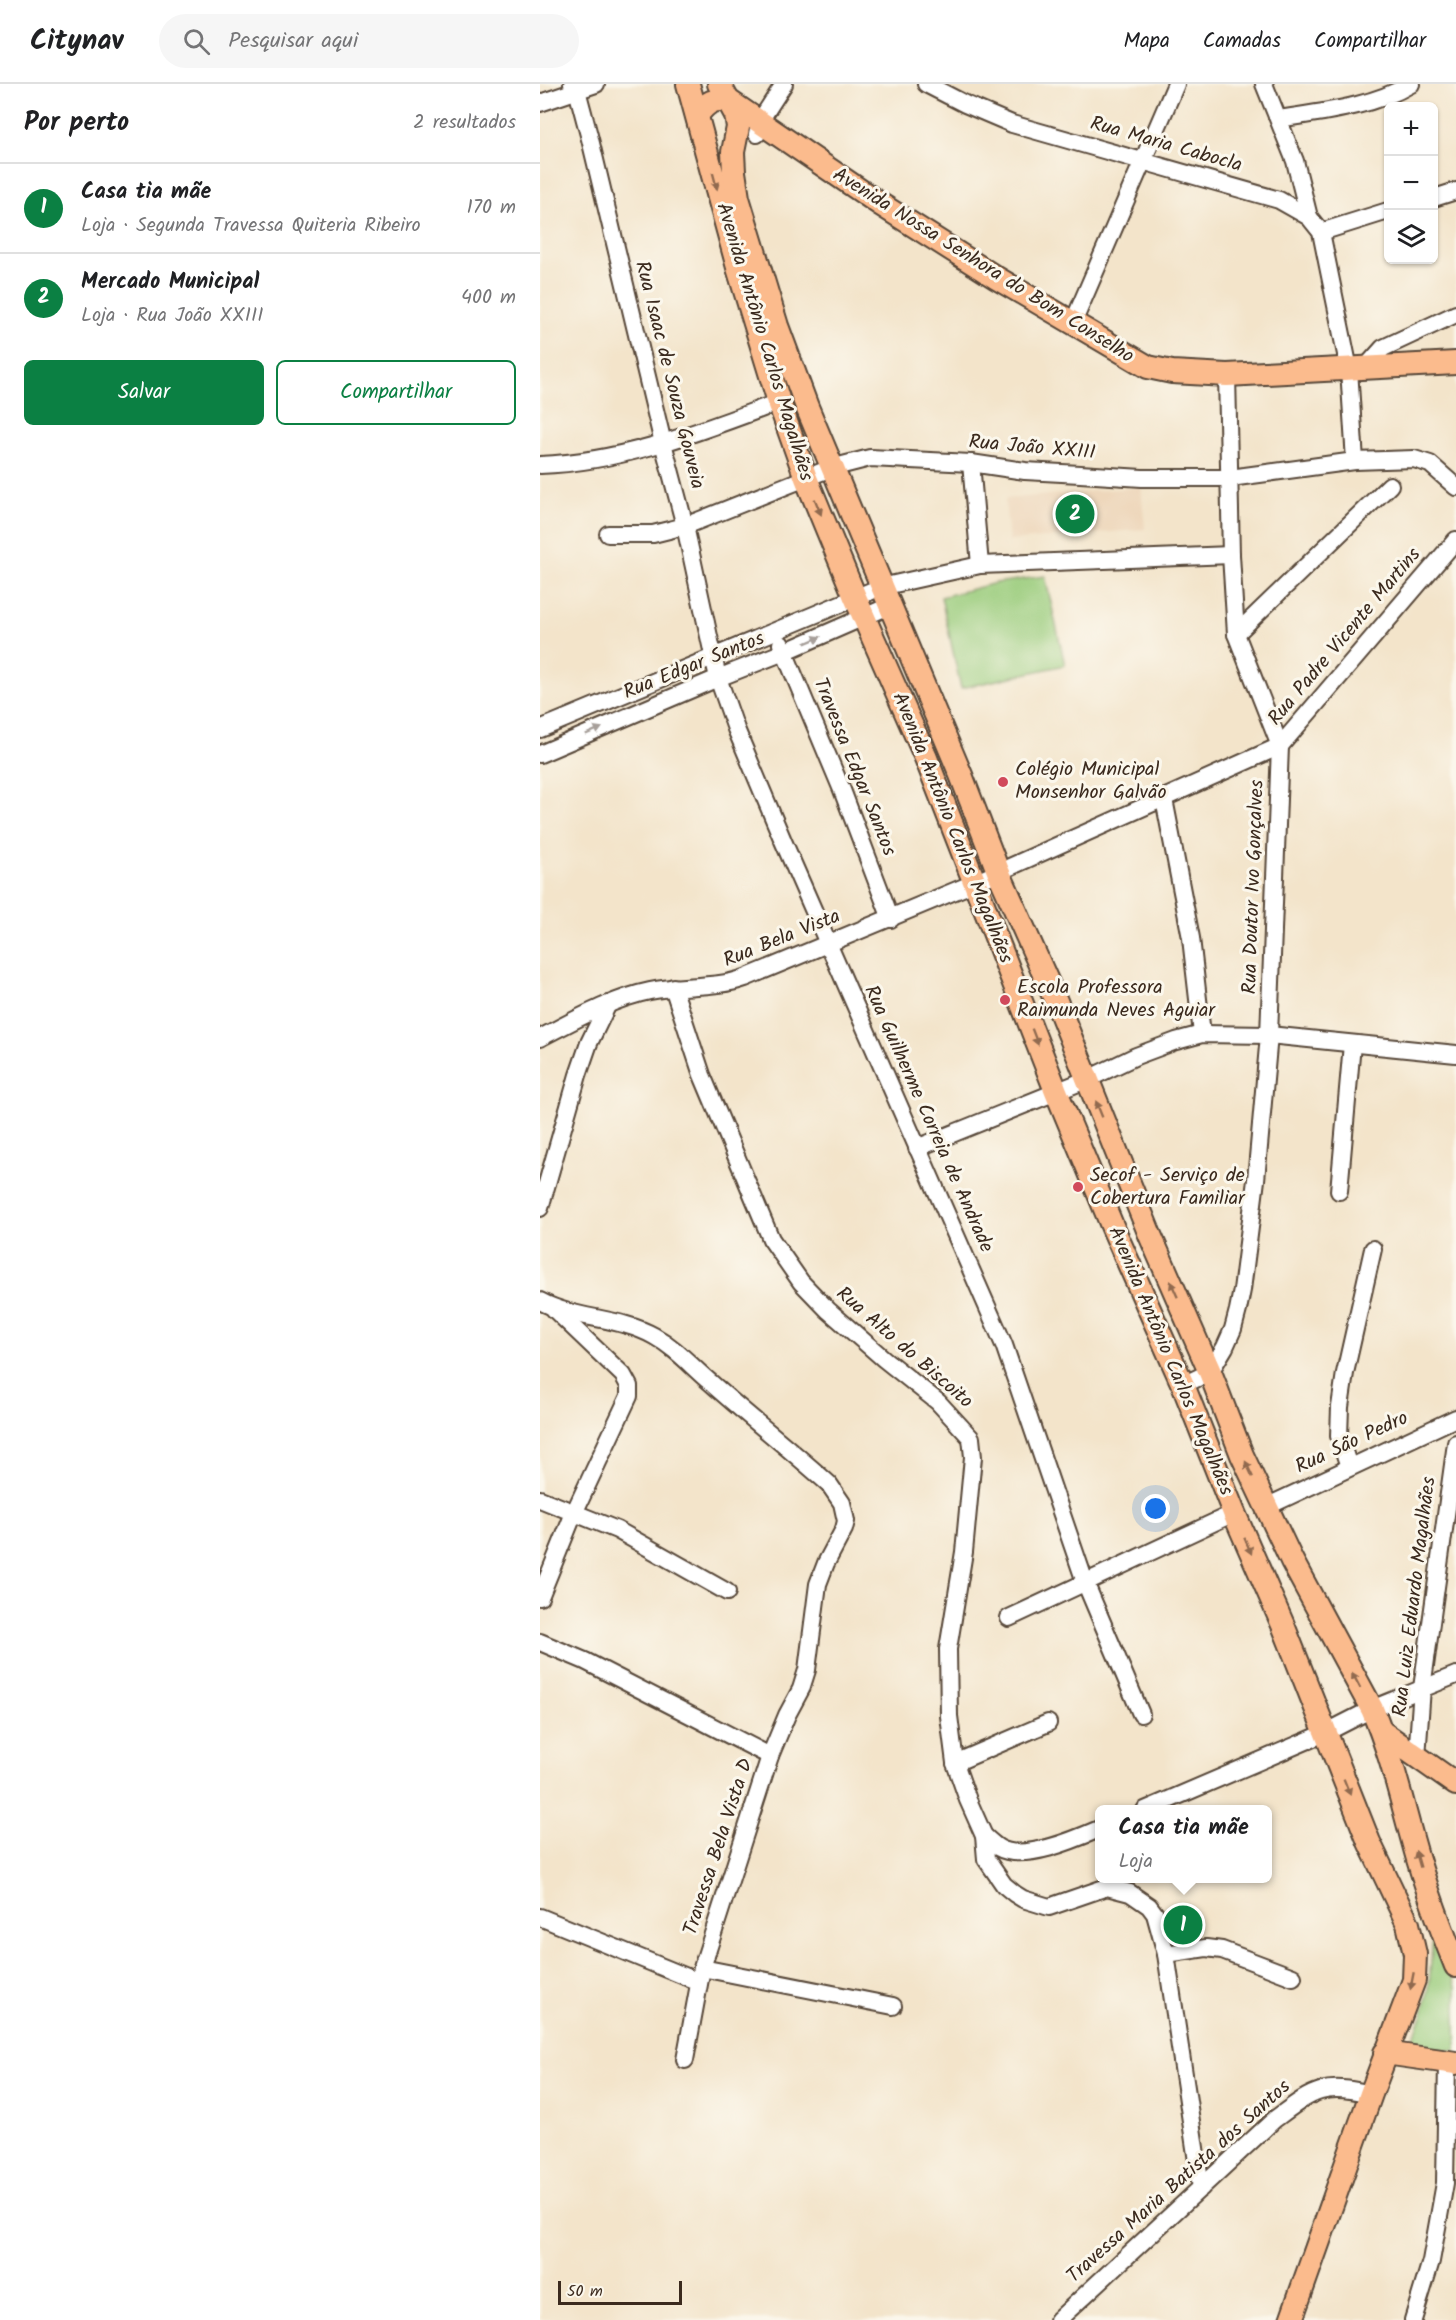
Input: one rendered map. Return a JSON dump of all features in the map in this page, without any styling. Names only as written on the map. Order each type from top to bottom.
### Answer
[{"type":"main road","name":"Avenida Antônio Carlos Magalhães","points":[[688,84],[739,271],[779,402],[806,478],[855,597],[926,758],[1056,1091],[1113,1228],[1183,1385],[1234,1513],[1283,1625],[1369,1842],[1408,1924],[1415,1954],[1414,1980],[1385,2053],[1292,2320]]},
{"type":"main road","name":"Avenida Antônio Carlos Magalhães","points":[[724,92],[736,114],[738,127],[756,131]]},
{"type":"main road","points":[[700,125],[711,101],[720,99],[724,92]]},
{"type":"main road","name":"Avenida Nossa Senhora do Bom Conselho","points":[[700,125],[721,138],[756,131],[880,204],[995,277],[1148,367],[1172,372],[1227,375],[1456,363]]},
{"type":"main road","name":"Avenida Antônio Carlos Magalhães","points":[[756,131],[734,153],[738,198],[777,326],[807,407],[961,775],[998,871],[1088,1079],[1150,1235],[1210,1372],[1242,1455],[1297,1570],[1372,1709],[1382,1732],[1436,1914],[1456,1966]]},
{"type":"main road","points":[[1382,1732],[1456,1784]]},
{"type":"main road","points":[[1408,1924],[1436,1914]]},
{"type":"main road","points":[[1385,2053],[1451,2062]]},
{"type":"street","points":[[540,103],[574,87],[596,84]]},
{"type":"street","points":[[756,131],[784,84]]},
{"type":"street","name":"Rua Maria Cabocla","points":[[926,84],[1012,124],[1279,200],[1309,217],[1321,232]]},
{"type":"street","points":[[1073,323],[1176,84]]},
{"type":"street","points":[[1264,84],[1300,178],[1309,217]]},
{"type":"street","points":[[1279,119],[1337,110],[1402,90],[1412,84]]},
{"type":"street","name":"Rua Isaac de Souza Gouveia","points":[[574,87],[685,526],[718,678]]},
{"type":"street","points":[[1438,197],[1456,191]]},
{"type":"street","points":[[1355,461],[1357,368],[1321,232],[1384,213]]},
{"type":"street","points":[[1357,368],[1383,348],[1456,314]]},
{"type":"street","name":"Rua Doutor Ivo Gonçalves","points":[[1210,1372],[1233,1329],[1242,1290],[1256,1180],[1269,1035],[1280,746],[1236,634],[1231,555],[1227,375]]},
{"type":"street","points":[[540,465],[578,463],[608,458],[663,443],[779,402]]},
{"type":"street","name":"Rua João XXIII","points":[[608,534],[653,534],[685,526],[831,468],[870,458],[1142,478],[1230,478],[1355,461],[1422,460],[1430,464],[1456,487]]},
{"type":"street","points":[[971,464],[980,565]]},
{"type":"street","points":[[1236,634],[1390,485]]},
{"type":"street","name":"Rua Padre Vicente Martins","points":[[998,871],[1280,746],[1456,540]]},
{"type":"street","points":[[885,597],[980,565],[1231,555]]},
{"type":"street","name":"Rua Edgar Santos","points":[[540,729],[855,597],[885,597]]},
{"type":"street","name":"Rua Edgar Santos","points":[[540,754],[865,618],[885,597]]},
{"type":"street","name":"Travessa Edgar Santos","points":[[776,632],[842,790],[891,919]]},
{"type":"street","name":"Rua Guilherme Correia de Andrade","points":[[718,678],[736,729],[828,944],[1004,1345],[1085,1582],[1141,1714]]},
{"type":"street","points":[[1164,799],[1191,938],[1202,1034]]},
{"type":"street","name":"Rua Bela Vista","points":[[540,1038],[608,1004],[647,992],[673,987],[725,985],[891,919],[998,871]]},
{"type":"street","name":"Rua Alto do Biscoito","points":[[673,987],[702,1075],[771,1239],[801,1282],[828,1310],[938,1402],[971,1438],[974,1457],[964,1552],[948,1649],[949,1716],[955,1762],[984,1836],[986,1859],[1004,1885],[1015,1894],[1023,1899],[1049,1907],[1107,1887],[1130,1893],[1149,1906],[1155,1914],[1166,1954],[1201,2188]]},
{"type":"street","points":[[540,1208],[578,1075],[589,1043],[608,1004]]},
{"type":"street","points":[[917,1148],[1088,1079],[1136,1056],[1202,1034],[1269,1035],[1456,1054]]},
{"type":"street","points":[[1338,1191],[1352,1044]]},
{"type":"street","points":[[1349,1467],[1339,1436],[1340,1407],[1345,1373],[1373,1249]]},
{"type":"street","points":[[540,1597],[574,1513],[626,1405],[629,1386],[623,1375],[547,1305]]},
{"type":"street","points":[[547,1305],[626,1324],[652,1334],[675,1348],[710,1382],[829,1484],[842,1503],[846,1521],[841,1538],[826,1563],[818,1584],[810,1654],[804,1679],[770,1756]]},
{"type":"street","points":[[1183,1385],[1210,1372]]},
{"type":"street","name":"Rua São Pedro","points":[[1266,1507],[1456,1418]]},
{"type":"street","name":"Rua Luiz Eduardo Magalhães","points":[[1425,1762],[1422,1688],[1453,1488],[1456,1443]]},
{"type":"street","points":[[540,1499],[617,1530],[727,1593]]},
{"type":"street","points":[[1009,1618],[1234,1513]]},
{"type":"street","name":"Travessa Bela Vista D","points":[[540,1642],[585,1661],[770,1756],[701,1975],[684,2060]]},
{"type":"street","points":[[1154,1805],[1325,1733],[1372,1709],[1456,1675]]},
{"type":"street","points":[[955,1762],[1048,1723]]},
{"type":"street","points":[[1425,1762],[1456,1768]]},
{"type":"street","points":[[984,1836],[1000,1849],[1025,1852],[1068,1842],[1095,1831]]},
{"type":"street","points":[[540,1917],[701,1975],[893,2006]]},
{"type":"street","points":[[1166,1954],[1206,1948],[1222,1950],[1293,1977]]},
{"type":"street","points":[[1413,2320],[1431,2261],[1445,2183],[1451,2062]]},
{"type":"street","name":"Travessa Maria Batista dos Santos","points":[[1058,2320],[1275,2119],[1308,2095],[1326,2089],[1346,2088],[1371,2094]]},
{"type":"shaded area","points":[[1141,487],[1145,529],[1009,541],[1005,499]]},
{"type":"green space","points":[[1045,576],[1065,665],[961,688],[941,597],[996,583]]},
{"type":"green space","points":[[1433,1934],[1456,1987],[1456,2051],[1410,2046],[1423,2014],[1429,1988]]},
{"type":"place","name":"Mercado Municipal","points":[[1075,514]]},
{"type":"place","name":"Colégio Municipal Monsenhor Galvão","points":[[1003,782]]},
{"type":"place","name":"Escola Professora Raimunda Neves Aguiar","points":[[1005,1000]]},
{"type":"place","name":"Secof - Serviço de Cobertura Familiar","points":[[1078,1187]]},
{"type":"place","name":"Casa tia mãe","points":[[1183,1925]]}]
